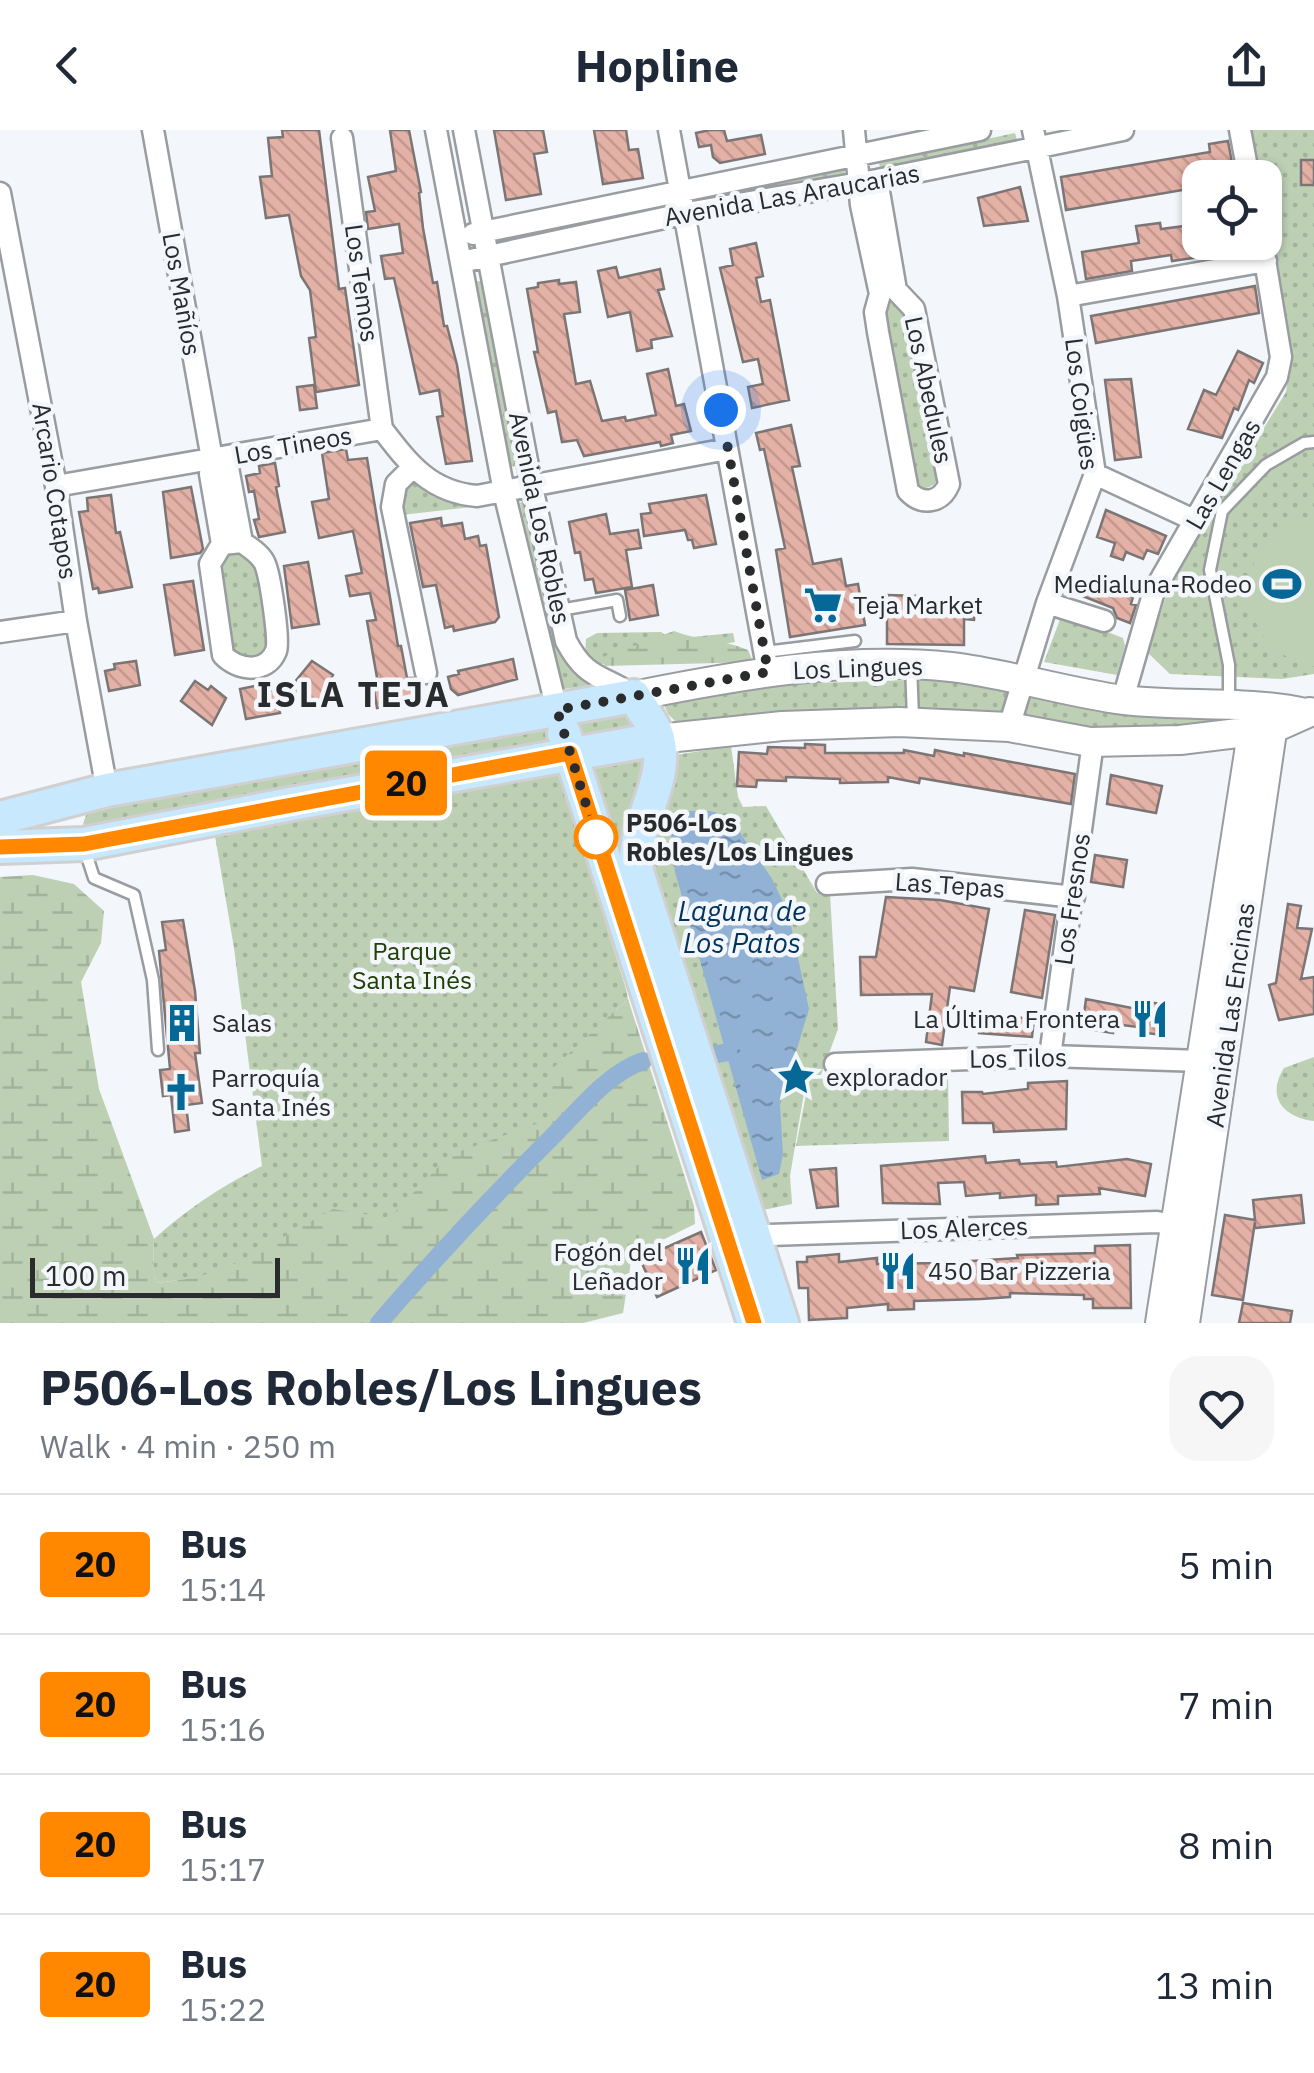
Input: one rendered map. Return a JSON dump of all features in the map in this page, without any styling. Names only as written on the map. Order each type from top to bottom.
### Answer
[{"type":"main road","name":"Los Lingues","points":[[0,818],[107,790],[634,696],[767,662],[955,668],[1253,723]]},
{"type":"main road","points":[[634,696],[658,740]]},
{"type":"main road","name":"Avenida Los Robles","points":[[557,710],[570,753],[641,932],[742,1240],[782,1323]]},
{"type":"main road","name":"Los Lingues","points":[[0,847],[84,844],[570,753],[782,726],[913,723],[1009,727],[1093,742],[1180,740],[1310,712]]},
{"type":"main road","name":"Avenida Las Encinas","points":[[1185,1323],[1187,1227],[1253,723]]},
{"type":"main road","name":"Avenida Los Robles","points":[[641,932],[637,840],[656,778],[658,740]]},
{"type":"main road","name":"Avenida Las Encinas","points":[[1160,1323],[1187,1227]]},
{"type":"main road","name":"Avenida Los Robles","points":[[742,1240],[754,1323]]},
{"type":"street","name":"Los Mañíos","points":[[153,130],[219,458],[210,474],[232,543]]},
{"type":"street","name":"Avenida Los Robles","points":[[436,130],[504,492],[557,710]]},
{"type":"street","name":"Avenida Los Robles","points":[[464,130],[532,487],[566,641],[595,677],[634,696]]},
{"type":"street","points":[[669,130],[767,662]]},
{"type":"street","name":"Los Abedules","points":[[854,130],[868,182],[888,292],[875,312],[908,491],[918,500],[930,501],[942,496],[948,484],[914,309],[888,292]]},
{"type":"street","name":"Avenida Las Araucarias","points":[[456,237],[980,130]]},
{"type":"street","name":"Avenida Las Araucarias","points":[[460,262],[687,213],[868,182],[1035,139],[1123,130]]},
{"type":"street","points":[[1240,130],[1246,160]]},
{"type":"street","name":"Los Temos","points":[[342,138],[382,429]]},
{"type":"street","name":"Los Coigües","points":[[1009,727],[1046,603],[1095,474],[1068,296],[1035,139]]},
{"type":"street","name":"Arcario Cotapos","points":[[0,194],[56,486],[107,790]]},
{"type":"street","points":[[1068,296],[1228,260]]},
{"type":"street","name":"Las Lengas","points":[[1123,700],[1154,591],[1276,376],[1281,357],[1265,260]]},
{"type":"street","name":"Los Tineos","points":[[56,486],[382,429],[423,478],[450,492],[476,496],[728,450]]},
{"type":"street","points":[[412,468],[396,484],[392,499],[426,673]]},
{"type":"street","points":[[1095,474],[1196,522]]},
{"type":"street","points":[[232,543],[265,562],[278,646],[271,658],[253,668],[236,666],[224,655],[210,564],[232,543]]},
{"type":"street","points":[[1046,603],[1104,621]]},
{"type":"street","points":[[0,632],[76,622]]},
{"type":"street","name":"Los Fresnos","points":[[1050,1056],[1093,742]]},
{"type":"street","name":"Las Tepas","points":[[827,884],[912,879],[1074,897]]},
{"type":"street","name":"Los Tilos","points":[[835,1064],[1050,1056],[1210,1061]]},
{"type":"street","name":"Los Alerces","points":[[742,1240],[1157,1222],[1187,1227]]},
{"type":"lane","points":[[1253,723],[1230,678],[1210,570],[1222,511],[1266,465],[1304,443],[1314,442]]},
{"type":"lane","points":[[560,610],[617,600],[620,616]]},
{"type":"lane","points":[[767,662],[855,641]]},
{"type":"lane","points":[[910,664],[913,723]]},
{"type":"lane","points":[[84,844],[94,878],[134,895],[154,980],[158,1050]]},
{"type":"green space","points":[[1248,130],[1314,130],[1314,674],[1282,679],[1170,674],[1148,653],[1167,593],[1286,392],[1291,357],[1273,260],[1282,260],[1282,160],[1254,160]]},
{"type":"green space","points":[[1015,133],[1017,140],[880,168],[879,162]]},
{"type":"green space","points":[[844,168],[845,175],[709,203],[707,196]]},
{"type":"green space","points":[[474,282],[484,284],[520,465],[511,467]]},
{"type":"green space","points":[[892,301],[905,307],[939,478],[928,488],[913,485],[884,306]]},
{"type":"green space","points":[[416,482],[434,497],[472,507],[401,515],[398,491],[406,483]]},
{"type":"green space","points":[[528,502],[567,662],[592,686],[561,689],[520,503]]},
{"type":"green space","name":"Medialuna-Rodeo","points":[[1314,517],[1314,666],[1286,656],[1265,639],[1253,616],[1249,591],[1253,566],[1265,544],[1285,526]]},
{"type":"green space","points":[[235,551],[250,553],[257,562],[271,649],[249,663],[232,659],[215,567],[222,557]]},
{"type":"green space","points":[[1062,614],[1123,638],[1125,646],[1117,675],[1044,662]]},
{"type":"green space","points":[[674,631],[748,650],[753,662],[605,666],[600,658]]},
{"type":"green space","points":[[661,632],[671,639],[733,633],[735,642],[596,665],[585,655],[586,639],[597,633]]},
{"type":"green space","points":[[935,679],[1240,712],[1246,721],[1192,731],[679,725],[662,700],[674,695],[815,683]]},
{"type":"green space","points":[[611,708],[627,715],[639,729],[575,739],[569,715]]},
{"type":"green space","points":[[544,722],[554,743],[96,835],[83,824],[89,806]]},
{"type":"green space","points":[[731,746],[743,807],[766,806],[817,893],[830,894],[838,1029],[821,1075],[807,1075],[790,1176],[792,1204],[763,1210],[709,1058],[656,872],[653,849],[676,755]]},
{"type":"green space","points":[[647,750],[638,905],[585,760]]},
{"type":"green space","name":"Parque Santa Inés","points":[[556,763],[626,989],[628,999],[616,1010],[680,1210],[0,1323],[87,1297],[179,1280],[157,1283],[153,1274],[154,1239],[205,1199],[262,1166],[234,948],[214,830]]},
{"type":"green space","points":[[33,875],[74,884],[104,911],[101,943],[81,982],[99,1089],[154,1239],[153,1274],[157,1283],[195,1278],[239,1262],[333,1209],[389,1218],[450,1155],[547,1120],[552,1069],[628,999],[694,1206],[695,1224],[632,1255],[623,1313],[583,1323],[0,1323],[0,877]]},
{"type":"green space","points":[[1314,1057],[1314,1121],[1286,1110],[1277,1096],[1277,1088],[1284,1068]]},
{"type":"green space","points":[[948,1075],[949,1141],[796,1146],[809,1079]]},
{"type":"water","name":"Laguna de Los Patos","points":[[687,811],[734,817],[742,836],[771,877],[788,912],[809,1009],[780,1105],[783,1154],[779,1174],[762,1180],[675,872],[671,834]]},
{"type":"building","points":[[282,130],[319,130],[339,289],[345,288],[359,385],[316,392],[309,338],[316,337],[310,290],[301,276],[289,215],[266,218],[260,177],[272,176],[268,138],[283,137]]},
{"type":"building","points":[[390,130],[409,130],[433,283],[437,282],[444,326],[457,365],[472,461],[446,464],[437,417],[443,416],[439,390],[420,394],[394,278],[385,279],[381,256],[403,253],[399,224],[368,229],[366,212],[375,211],[368,177],[396,171]]},
{"type":"building","points":[[494,130],[543,130],[547,152],[534,154],[541,194],[506,200]]},
{"type":"building","points":[[594,130],[626,130],[629,150],[638,149],[643,178],[603,184]]},
{"type":"building","points":[[724,130],[727,141],[761,135],[765,154],[720,163],[713,157],[711,145],[699,147],[696,133]]},
{"type":"building","points":[[1228,141],[1231,160],[1182,160],[1182,190],[1066,210],[1061,177],[1210,152],[1209,144]]},
{"type":"building","points":[[1301,160],[1314,160],[1314,185],[1301,185]]},
{"type":"building","points":[[1020,187],[1028,221],[984,226],[978,198]]},
{"type":"building","points":[[1160,223],[1161,229],[1182,226],[1182,260],[1172,261],[1171,255],[1131,261],[1132,271],[1086,279],[1082,252],[1139,243],[1136,226]]},
{"type":"building","points":[[756,243],[763,276],[756,278],[761,302],[770,300],[789,400],[752,408],[748,387],[763,384],[758,359],[743,362],[720,268],[733,265],[730,249]]},
{"type":"building","points":[[616,267],[619,278],[660,269],[664,289],[658,290],[672,336],[651,340],[652,348],[637,351],[630,312],[608,317],[598,271]]},
{"type":"building","points":[[559,280],[559,284],[576,282],[580,312],[564,314],[576,384],[590,381],[602,421],[656,415],[647,374],[668,369],[676,406],[684,404],[691,431],[671,435],[673,443],[661,446],[660,442],[584,456],[577,440],[562,442],[556,411],[548,413],[534,352],[538,352],[527,289]]},
{"type":"building","points":[[1255,286],[1259,313],[1096,343],[1091,316]]},
{"type":"building","points":[[1238,351],[1263,363],[1254,383],[1249,380],[1222,438],[1188,429],[1204,390],[1216,395]]},
{"type":"building","points":[[1131,379],[1141,457],[1115,460],[1105,380]]},
{"type":"building","points":[[314,385],[317,408],[300,410],[297,387]]},
{"type":"building","points":[[791,425],[800,466],[792,467],[813,564],[841,559],[846,586],[858,584],[865,625],[790,637],[776,550],[785,548],[764,449],[760,450],[756,433]]},
{"type":"building","points":[[346,449],[348,460],[367,458],[398,646],[407,678],[414,678],[419,702],[398,708],[397,704],[377,708],[374,690],[379,689],[367,621],[376,620],[370,593],[350,596],[346,576],[362,573],[353,531],[319,538],[312,502],[329,499],[322,453]]},
{"type":"building","points":[[275,463],[285,532],[259,537],[254,520],[259,519],[254,491],[249,492],[246,476],[260,473],[259,466]]},
{"type":"building","points":[[191,487],[203,549],[200,553],[171,558],[163,492]]},
{"type":"building","points":[[111,495],[116,533],[120,532],[132,587],[99,593],[98,588],[93,589],[79,512],[88,511],[87,498]]},
{"type":"building","points":[[706,495],[716,544],[694,548],[685,530],[644,536],[641,514],[651,513],[649,504]]},
{"type":"building","points":[[1106,510],[1166,536],[1158,554],[1147,550],[1143,559],[1126,552],[1123,560],[1111,556],[1115,543],[1097,537]]},
{"type":"building","points":[[606,514],[610,534],[638,530],[641,548],[626,550],[632,587],[596,593],[593,579],[585,580],[569,522]]},
{"type":"building","points":[[441,518],[442,526],[462,523],[465,539],[478,536],[480,546],[486,545],[499,617],[495,622],[454,631],[453,626],[445,628],[436,585],[423,587],[410,523]]},
{"type":"building","points":[[308,562],[319,624],[292,628],[284,566]]},
{"type":"building","points":[[1094,577],[1110,583],[1108,588],[1133,597],[1131,604],[1136,605],[1130,623],[1117,618],[1113,608],[1075,593],[1081,578],[1092,583]]},
{"type":"building","points":[[193,581],[204,650],[175,655],[164,585]]},
{"type":"building","points":[[653,585],[658,615],[630,620],[625,590]]},
{"type":"building","points":[[887,595],[920,596],[920,604],[975,605],[974,620],[964,619],[964,645],[887,644]]},
{"type":"building","points":[[513,659],[517,679],[458,695],[451,689],[448,677],[459,674],[458,671]]},
{"type":"building","points":[[136,661],[140,685],[109,691],[105,671],[115,669],[114,664]]},
{"type":"building","points":[[312,661],[333,675],[315,707],[289,689]]},
{"type":"building","points":[[195,681],[208,690],[211,686],[226,698],[212,725],[181,701]]},
{"type":"building","points":[[260,685],[262,693],[276,690],[280,713],[246,719],[240,689]]},
{"type":"building","points":[[805,744],[825,745],[825,753],[964,753],[1075,774],[1071,804],[920,778],[919,783],[888,777],[888,782],[840,783],[840,779],[786,777],[786,781],[757,780],[756,787],[737,786],[739,752],[767,754],[768,747],[805,748]]},
{"type":"building","points":[[1111,775],[1162,786],[1156,813],[1107,804]]},
{"type":"building","points":[[1095,855],[1127,860],[1123,887],[1091,882]]},
{"type":"building","points":[[886,897],[940,900],[989,909],[974,991],[950,987],[942,1045],[926,1042],[932,994],[861,995],[860,957],[876,957]]},
{"type":"building","points":[[1288,904],[1301,906],[1297,928],[1312,929],[1301,979],[1314,977],[1314,1014],[1279,1020],[1269,985],[1276,983]]},
{"type":"building","points":[[1025,910],[1055,915],[1042,998],[1011,992]]},
{"type":"building","points":[[183,920],[195,991],[200,1053],[195,1053],[202,1103],[186,1105],[189,1130],[175,1132],[171,1095],[163,1096],[160,1070],[170,1069],[159,951],[166,950],[162,922]]},
{"type":"building","points":[[1086,999],[1147,1011],[1148,1002],[1167,1005],[1163,1035],[1146,1033],[1146,1028],[1114,1024],[1113,1033],[1082,1028]]},
{"type":"building","points":[[981,1014],[1034,1019],[1032,1037],[979,1033]]},
{"type":"building","points":[[1067,1081],[1066,1129],[994,1132],[993,1123],[963,1123],[962,1092],[983,1094],[1028,1089],[1028,1083]]},
{"type":"building","points":[[985,1156],[986,1163],[1056,1162],[1057,1167],[1127,1159],[1151,1164],[1145,1196],[1099,1188],[1100,1194],[1058,1196],[1058,1204],[1036,1205],[1036,1195],[966,1196],[964,1182],[938,1183],[940,1204],[883,1203],[881,1166]]},
{"type":"building","points":[[836,1168],[838,1206],[817,1208],[810,1170]]},
{"type":"building","points":[[1301,1195],[1304,1223],[1255,1228],[1255,1222],[1243,1300],[1212,1295],[1225,1215],[1255,1220],[1253,1200]]},
{"type":"building","points":[[701,1232],[716,1270],[657,1297],[640,1259]]},
{"type":"building","points":[[1130,1245],[1131,1308],[1093,1308],[1093,1299],[1084,1299],[1084,1295],[1010,1293],[1010,1297],[914,1301],[914,1309],[888,1310],[888,1304],[847,1308],[847,1318],[809,1320],[808,1288],[799,1288],[797,1262],[807,1262],[807,1257],[839,1254],[839,1262],[877,1258],[877,1264],[940,1263],[1018,1258],[1017,1255],[1095,1253],[1095,1246]]},
{"type":"building","points":[[1243,1303],[1292,1311],[1290,1323],[1239,1323]]},
{"type":"waterway","points":[[713,1055],[728,1052]]},
{"type":"waterway","points":[[379,1323],[584,1103],[618,1074],[643,1061]]},
{"type":"bus line","name":"20","points":[[0,847],[84,844],[570,753],[754,1323]]},
{"type":"place","name":"Medialuna-Rodeo","points":[[1282,584]]},
{"type":"place","name":"Teja Market","points":[[823,605]]},
{"type":"place","name":"P506-Los Robles/Los Lingues","points":[[596,837]]},
{"type":"place","name":"La Última Frontera","points":[[1150,1019]]},
{"type":"place","name":"Salas","points":[[182,1023]]},
{"type":"place","name":"explorador","points":[[796,1077]]},
{"type":"place","name":"Parroquía Santa Inés","points":[[181,1092]]},
{"type":"place","name":"Fogón del Leñador","points":[[693,1266]]},
{"type":"place","name":"450 Bar Pizzeria","points":[[898,1271]]},
{"type":"district","name":"ISLA TEJA","points":[[354,695]]},
{"type":"route","points":[[596,837],[557,710],[768,672],[721,410]]}]
